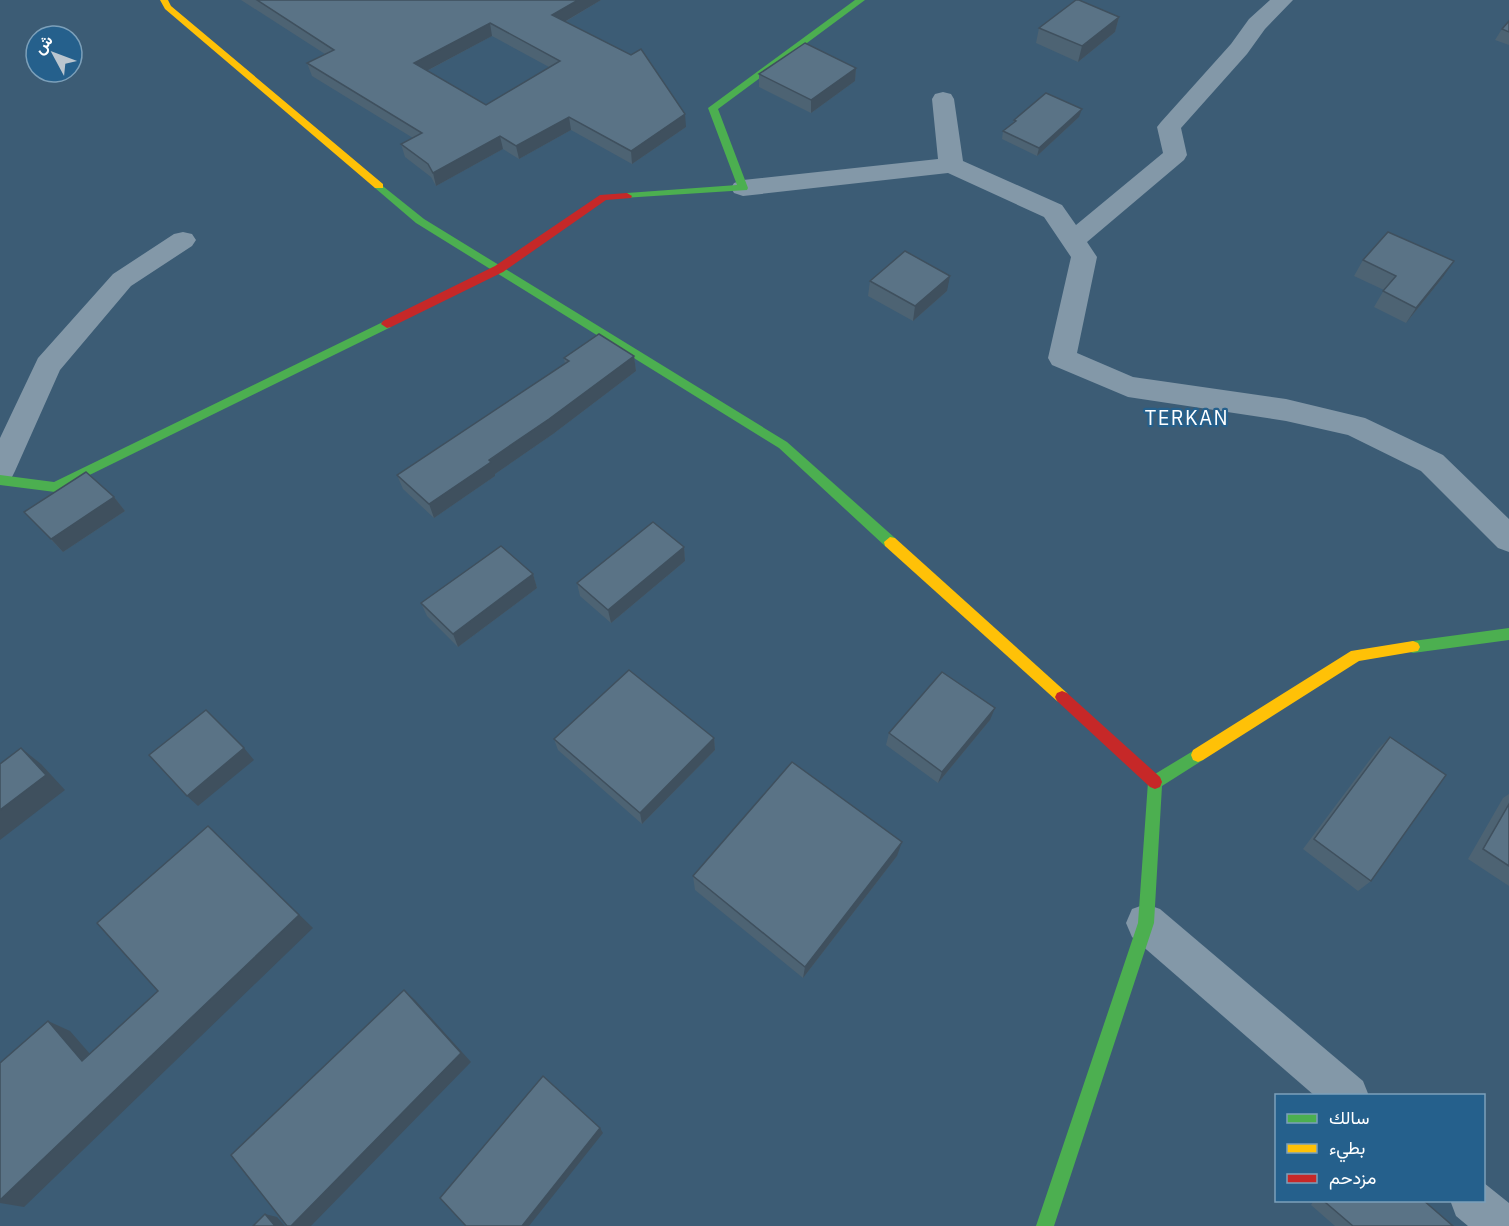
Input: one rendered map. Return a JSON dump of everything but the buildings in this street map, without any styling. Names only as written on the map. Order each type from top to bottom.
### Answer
[{"type":"street","points":[[164,0],[168,7],[420,220],[783,445],[1155,782]]},
{"type":"street","points":[[743,188],[713,108],[861,0]]},
{"type":"street","points":[[1073,241],[1175,155],[1169,127],[1239,48],[1257,24],[1282,0]]},
{"type":"street","points":[[943,99],[951,165]]},
{"type":"street","points":[[0,480],[55,487],[500,269],[604,197],[743,188],[951,165],[1053,211],[1084,257],[1062,358],[1128,387],[1286,410],[1355,426],[1432,463],[1509,539]]},
{"type":"street","points":[[0,471],[48,365],[122,280],[183,240]]},
{"type":"street","points":[[1155,782],[1356,655],[1509,634]]},
{"type":"street","points":[[1045,1226],[1146,923],[1155,782]]},
{"type":"street","points":[[1146,923],[1347,1094]]},
{"type":"street","points":[[1474,1202],[1502,1226]]},
{"type":"traffic: fast","points":[[627,196],[743,188],[713,108],[861,0]]},
{"type":"traffic: fast","points":[[379,186],[420,221],[783,445],[890,542]]},
{"type":"traffic: fast","points":[[0,480],[55,487],[387,324]]},
{"type":"traffic: fast","points":[[1413,647],[1509,634]]},
{"type":"traffic: fast","points":[[1045,1226],[1146,923],[1155,782],[1198,755]]},
{"type":"traffic: slow","points":[[164,0],[168,7],[379,186]]},
{"type":"traffic: slow","points":[[890,542],[1062,697]]},
{"type":"traffic: slow","points":[[1198,755],[1356,655],[1413,647]]},
{"type":"traffic: jam","points":[[387,324],[499,269],[604,197],[627,196]]},
{"type":"traffic: jam","points":[[1062,697],[1155,782]]},
{"type":"district","name":"TERKAN","points":[[1187,417]]}]
